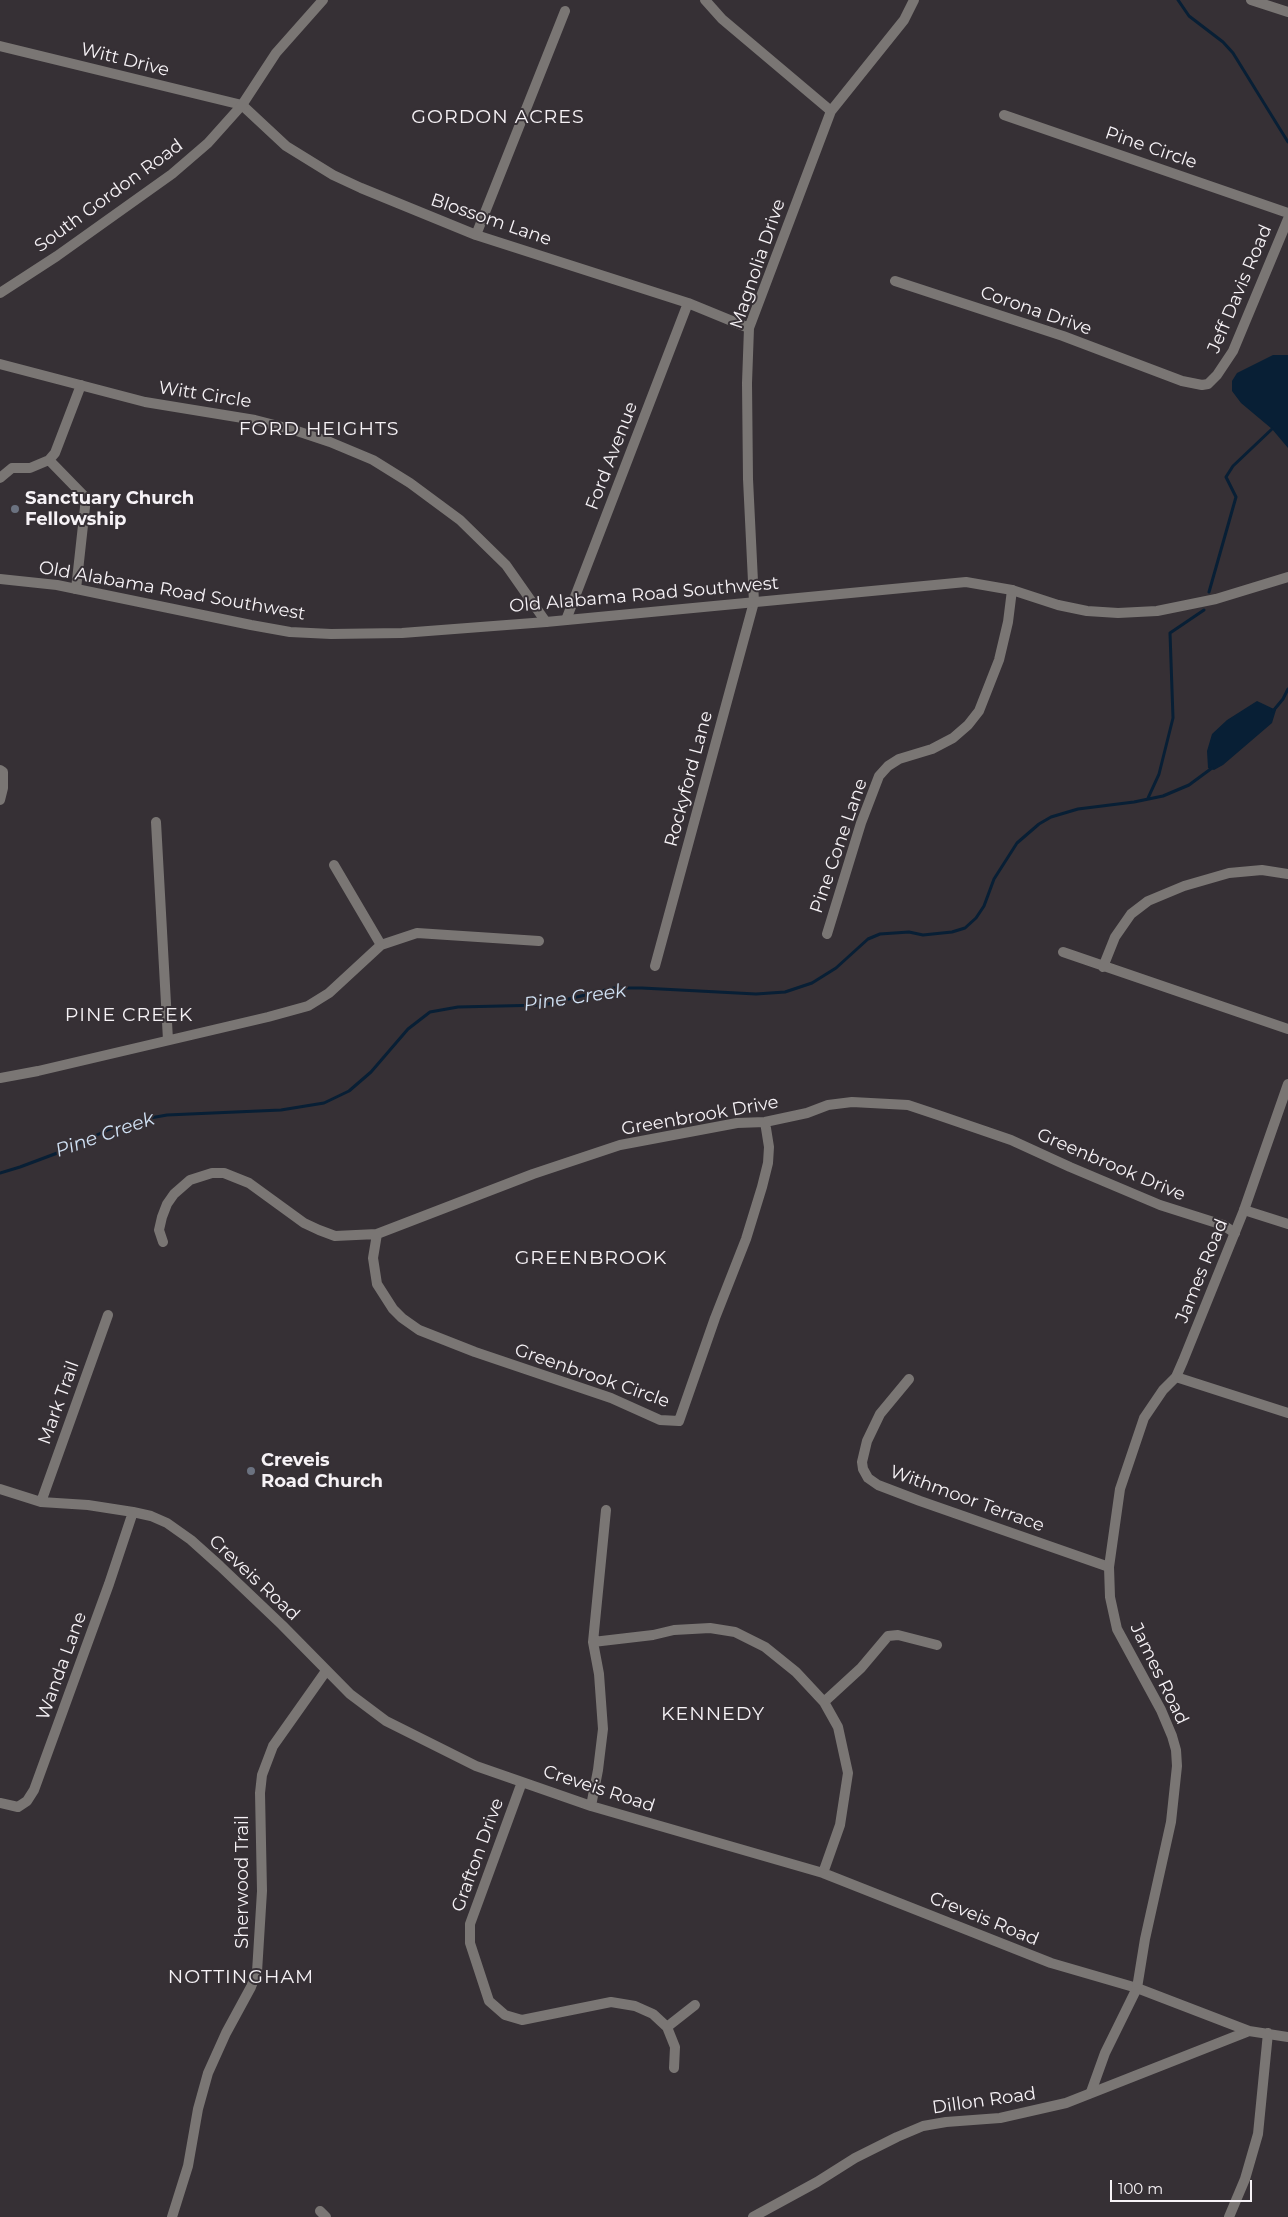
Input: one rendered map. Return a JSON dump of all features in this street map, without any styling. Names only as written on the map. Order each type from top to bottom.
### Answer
[{"type":"street","name":"South Gordon Road","points":[[0,293],[57,256],[172,174],[208,143],[242,105],[276,53],[323,0]]},
{"type":"street","points":[[705,0],[722,19],[831,111]]},
{"type":"street","name":"Magnolia Drive","points":[[754,602],[749,520],[747,383],[749,328],[831,111],[904,20],[914,0]]},
{"type":"street","points":[[1251,0],[1288,12]]},
{"type":"street","points":[[476,235],[565,11]]},
{"type":"street","name":"Witt Drive","points":[[0,46],[242,105]]},
{"type":"street","name":"Blossom Lane","points":[[242,105],[286,146],[333,175],[476,235],[688,303],[749,328]]},
{"type":"street","name":"Pine Circle","points":[[1004,115],[1288,213]]},
{"type":"street","name":"Jeff Davis Road","points":[[1167,375],[1194,385],[1202,385],[1208,384],[1217,375],[1236,344],[1288,219]]},
{"type":"street","name":"Corona Drive","points":[[895,280],[1063,336],[1167,375]]},
{"type":"street","name":"Ford Avenue","points":[[566,620],[688,303]]},
{"type":"street","name":"Witt Circle","points":[[0,364],[145,402],[255,420],[294,430],[330,442],[373,460],[410,483],[460,520],[506,565],[546,622]]},
{"type":"street","points":[[0,478],[12,468],[30,468],[49,460],[55,452],[81,385]]},
{"type":"street","points":[[49,460],[86,498],[76,589]]},
{"type":"street","name":"Old Alabama Road Southwest","points":[[0,579],[39,582],[290,632],[402,633],[546,622],[966,582],[1012,590],[1058,605],[1087,611],[1118,613],[1157,611],[1216,599],[1288,577]]},
{"type":"street","name":"Pine Cone Lane","points":[[827,934],[861,823],[879,776],[888,766],[899,759],[932,749],[953,738],[968,725],[979,711],[999,660],[1008,622],[1012,590]]},
{"type":"street","name":"Rockyford Lane","points":[[655,966],[754,602]]},
{"type":"street","points":[[0,770],[2,772],[3,788],[0,800]]},
{"type":"street","points":[[156,822],[168,1040]]},
{"type":"street","points":[[334,865],[381,945]]},
{"type":"street","points":[[1103,967],[1115,937],[1131,914],[1155,898],[1184,886],[1229,873],[1262,870],[1288,874]]},
{"type":"street","points":[[0,1078],[38,1071],[308,1006],[329,993],[381,945],[417,934],[538,941]]},
{"type":"street","points":[[1062,952],[1288,1029]]},
{"type":"street","name":"James Road","points":[[1091,2092],[1106,2053],[1137,1988],[1170,1822],[1177,1766],[1176,1750],[1172,1736],[1118,1629],[1110,1597],[1109,1567],[1120,1489],[1144,1418],[1176,1376],[1244,1210],[1288,1084]]},
{"type":"street","name":"Greenbrook Drive","points":[[163,1242],[159,1230],[167,1204],[174,1194],[190,1180],[212,1173],[230,1175],[249,1183],[304,1223],[334,1236],[377,1234],[533,1174],[620,1145],[737,1123],[765,1122],[808,1112],[828,1105],[878,1102],[908,1105],[1011,1140],[1160,1205],[1223,1225],[1235,1233]]},
{"type":"street","name":"Greenbrook Circle","points":[[377,1234],[374,1258],[376,1284],[393,1309],[419,1330],[475,1352],[611,1398],[660,1420],[679,1421],[715,1318],[746,1238],[762,1187],[768,1164],[769,1147],[765,1122]]},
{"type":"street","points":[[1244,1210],[1288,1224]]},
{"type":"street","name":"Mark Trail","points":[[41,1502],[108,1315]]},
{"type":"street","points":[[1176,1376],[1288,1414]]},
{"type":"street","name":"Withmoor Terrace","points":[[909,1379],[880,1414],[867,1441],[862,1469],[868,1478],[878,1485],[920,1501],[1109,1567]]},
{"type":"street","name":"Creveis Road","points":[[0,1489],[41,1502],[88,1505],[133,1512],[167,1523],[191,1540],[282,1625],[350,1694],[386,1721],[476,1766],[591,1806],[823,1873],[1051,1963],[1137,1988],[1249,2031]]},
{"type":"street","points":[[591,1806],[603,1729],[599,1674],[594,1642],[606,1510]]},
{"type":"street","name":"Wanda Lane","points":[[0,1803],[18,1807],[27,1800],[34,1790],[109,1584],[133,1512]]},
{"type":"street","points":[[594,1642],[653,1635],[674,1630],[710,1628],[735,1632],[765,1646],[796,1672],[824,1702],[838,1727],[848,1773],[840,1825],[823,1873]]},
{"type":"street","points":[[824,1702],[862,1668],[888,1636],[898,1635],[937,1645]]},
{"type":"street","name":"Sherwood Trail","points":[[172,2217],[188,2166],[198,2109],[208,2073],[226,2033],[252,1987],[257,1972],[262,1891],[260,1793],[262,1775],[273,1746],[326,1671]]},
{"type":"street","name":"Grafton Drive","points":[[522,1782],[470,1924],[470,1943],[489,2001],[505,2015],[522,2020],[611,2002],[635,2006],[653,2014],[667,2027]]},
{"type":"street","points":[[674,2068],[675,2047],[667,2027],[695,2005]]},
{"type":"street","name":"Dillon Road","points":[[753,2217],[868,2151],[923,2126],[946,2122],[1000,2118],[1066,2103],[1249,2031],[1288,2037]]},
{"type":"street","points":[[1229,2217],[1245,2179],[1258,2134],[1268,2033]]},
{"type":"water","points":[[1273,355],[1288,355],[1288,448],[1272,429],[1241,403],[1232,391],[1232,381],[1237,373]]},
{"type":"water","points":[[1257,701],[1276,710],[1272,723],[1223,765],[1214,770],[1208,768],[1207,751],[1212,734],[1227,720]]},
{"type":"waterway","points":[[1178,0],[1189,16],[1223,42],[1233,53],[1288,142]]},
{"type":"waterway","points":[[1209,592],[1236,497],[1226,477],[1233,466],[1272,429]]},
{"type":"waterway","points":[[1148,798],[1159,774],[1173,718],[1170,633],[1204,610]]},
{"type":"waterway","points":[[1273,711],[1283,699],[1288,689]]},
{"type":"waterway","name":"Pine Creek","points":[[0,1173],[60,1152],[112,1128],[139,1120],[167,1115],[281,1110],[324,1103],[349,1091],[371,1072],[408,1029],[430,1012],[458,1007],[544,1005],[614,988],[756,994],[785,992],[812,983],[836,968],[868,939],[880,934],[909,932],[923,935],[952,932],[965,928],[976,918],[984,906],[994,879],[1017,843],[1039,824],[1051,817],[1078,809],[1134,802],[1163,796],[1189,785],[1212,768]]},
{"type":"place","name":"Sanctuary Church Fellowship","points":[[15,509]]},
{"type":"place","name":"Creveis Road Church","points":[[251,1471]]},
{"type":"district","name":"GORDON ACRES","points":[[498,117]]},
{"type":"district","name":"FORD HEIGHTS","points":[[319,429]]},
{"type":"district","name":"PINE CREEK","points":[[129,1015]]},
{"type":"district","name":"GREENBROOK","points":[[591,1258]]},
{"type":"district","name":"KENNEDY","points":[[713,1714]]},
{"type":"district","name":"NOTTINGHAM","points":[[241,1977]]}]
